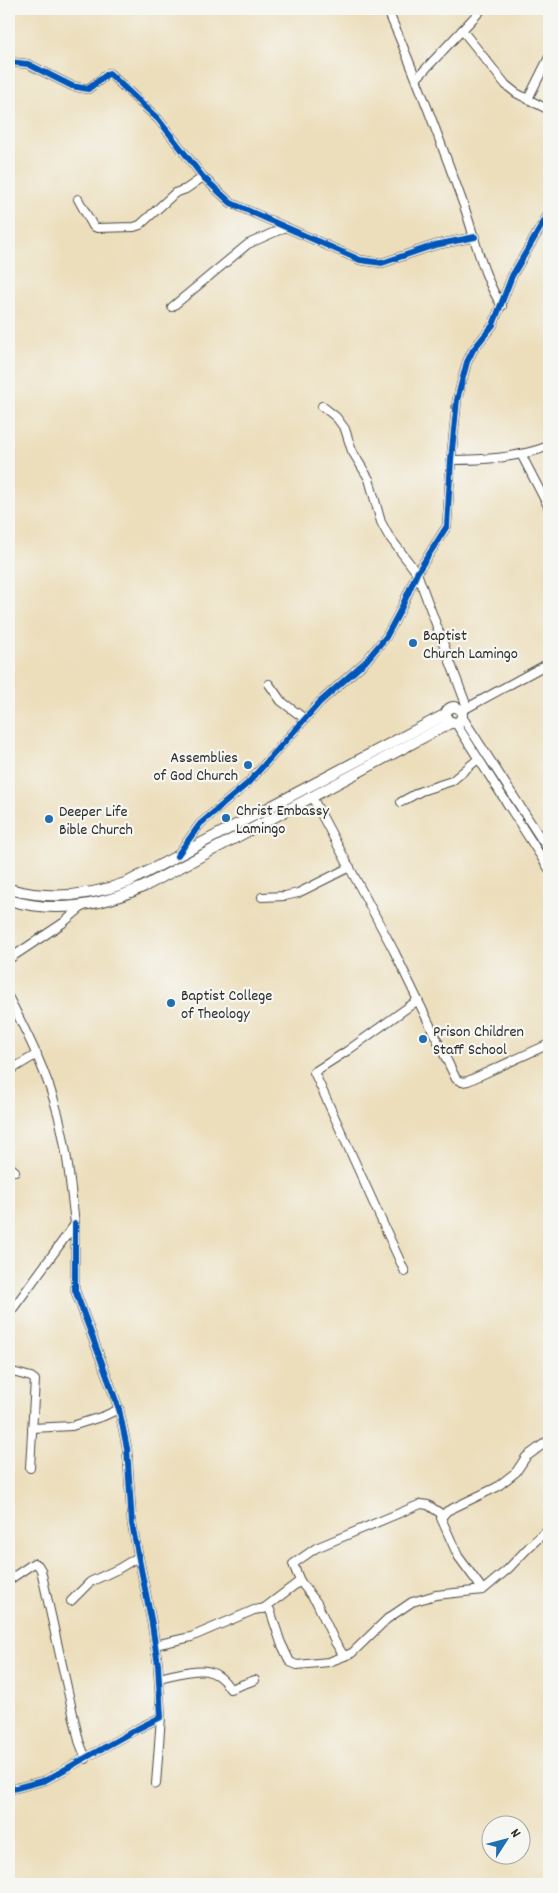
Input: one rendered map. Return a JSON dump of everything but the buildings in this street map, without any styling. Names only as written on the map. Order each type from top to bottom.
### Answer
[{"type":"main road","points":[[9,900],[42,907],[83,906],[105,901],[145,886],[312,797],[457,715]]},
{"type":"main road","points":[[9,889],[23,893],[57,897],[99,892],[128,882],[457,715]]},
{"type":"street","points":[[389,9],[391,18],[417,78],[475,237],[487,279],[502,306]]},
{"type":"street","points":[[417,78],[482,9]]},
{"type":"street","points":[[462,30],[506,85],[516,93],[549,110]]},
{"type":"street","points":[[528,99],[549,58]]},
{"type":"street","points":[[9,62],[28,64],[72,86],[88,89],[109,74],[158,119],[204,177],[231,203],[360,260],[370,262],[390,261],[436,245],[475,237]]},
{"type":"street","points":[[78,199],[93,226],[97,228],[134,227],[140,225],[175,193],[186,189],[204,177]]},
{"type":"street","points":[[176,856],[200,824],[248,783],[320,702],[380,646],[400,611],[417,574],[447,526],[457,400],[465,368],[473,350],[493,325],[502,306],[512,276],[549,212]]},
{"type":"street","points":[[544,222],[549,231]]},
{"type":"street","points":[[172,308],[248,244],[286,227]]},
{"type":"street","points":[[322,406],[336,416],[345,429],[352,451],[369,478],[382,522],[388,535],[417,574],[457,715],[478,759],[549,870]]},
{"type":"street","points":[[451,460],[487,460],[534,452],[549,446]]},
{"type":"street","points":[[521,454],[549,508]]},
{"type":"street","points":[[457,715],[549,663]]},
{"type":"street","points":[[270,684],[281,701],[305,719]]},
{"type":"street","points":[[457,715],[549,851]]},
{"type":"street","points":[[401,802],[421,791],[452,781],[478,759]]},
{"type":"street","points":[[312,797],[418,1000],[456,1079],[462,1082],[468,1081],[549,1044]]},
{"type":"street","points":[[262,897],[285,896],[298,893],[350,867]]},
{"type":"street","points":[[9,959],[63,923],[83,906]]},
{"type":"street","points":[[9,998],[37,1054],[58,1114],[71,1187],[75,1224],[75,1290],[119,1410],[127,1448],[132,1524],[155,1645],[159,1678],[161,1732],[156,1784]]},
{"type":"street","points":[[405,1272],[314,1072],[347,1051],[418,1000]]},
{"type":"street","points":[[9,1071],[37,1054]]},
{"type":"street","points":[[9,1314],[75,1224]]},
{"type":"street","points":[[9,1372],[31,1377],[35,1380],[30,1468]]},
{"type":"street","points":[[32,1428],[72,1426],[119,1410]]},
{"type":"street","points":[[483,1590],[458,1556],[441,1518],[447,1511],[497,1487],[516,1472],[526,1457],[549,1440]]},
{"type":"street","points":[[344,1656],[335,1642],[317,1603],[300,1581],[293,1564],[324,1545],[421,1504],[428,1505],[443,1516]]},
{"type":"street","points":[[155,1645],[191,1637],[254,1610],[266,1608],[270,1610],[281,1643],[290,1662],[297,1665],[329,1662],[352,1653],[387,1619],[412,1602],[436,1595],[483,1590],[508,1569],[549,1528]]},
{"type":"street","points":[[71,1601],[90,1582],[138,1557]]},
{"type":"street","points":[[9,1580],[34,1563],[41,1570],[79,1740],[86,1758]]},
{"type":"street","points":[[263,1609],[300,1581]]},
{"type":"street","points":[[159,1678],[204,1669],[219,1676],[230,1689],[255,1680]]},
{"type":"street","points":[[9,1790],[46,1780],[161,1717]]},
{"type":"cycle path","points":[[9,62],[28,64],[72,86],[88,89],[109,73],[158,119],[203,177],[231,203],[360,260],[382,263],[435,245],[475,237]]},
{"type":"cycle path","points":[[177,856],[200,824],[248,783],[320,702],[365,662],[386,637],[417,573],[447,526],[457,400],[467,362],[473,350],[493,325],[512,276],[549,213]]},
{"type":"cycle path","points":[[9,1790],[46,1780],[161,1717],[158,1665],[152,1624],[132,1524],[127,1448],[119,1409],[75,1290],[75,1224]]},
{"type":"place","name":"Baptist Church Lamingo","points":[[413,643]]},
{"type":"place","name":"Assemblies of God Church","points":[[248,765]]},
{"type":"place","name":"Christ Embassy Lamingo","points":[[226,818]]},
{"type":"place","name":"Deeper Life Bible Church","points":[[49,819]]},
{"type":"place","name":"Baptist College of Theology","points":[[171,1003]]},
{"type":"place","name":"Prison Children Staff School","points":[[423,1039]]}]
